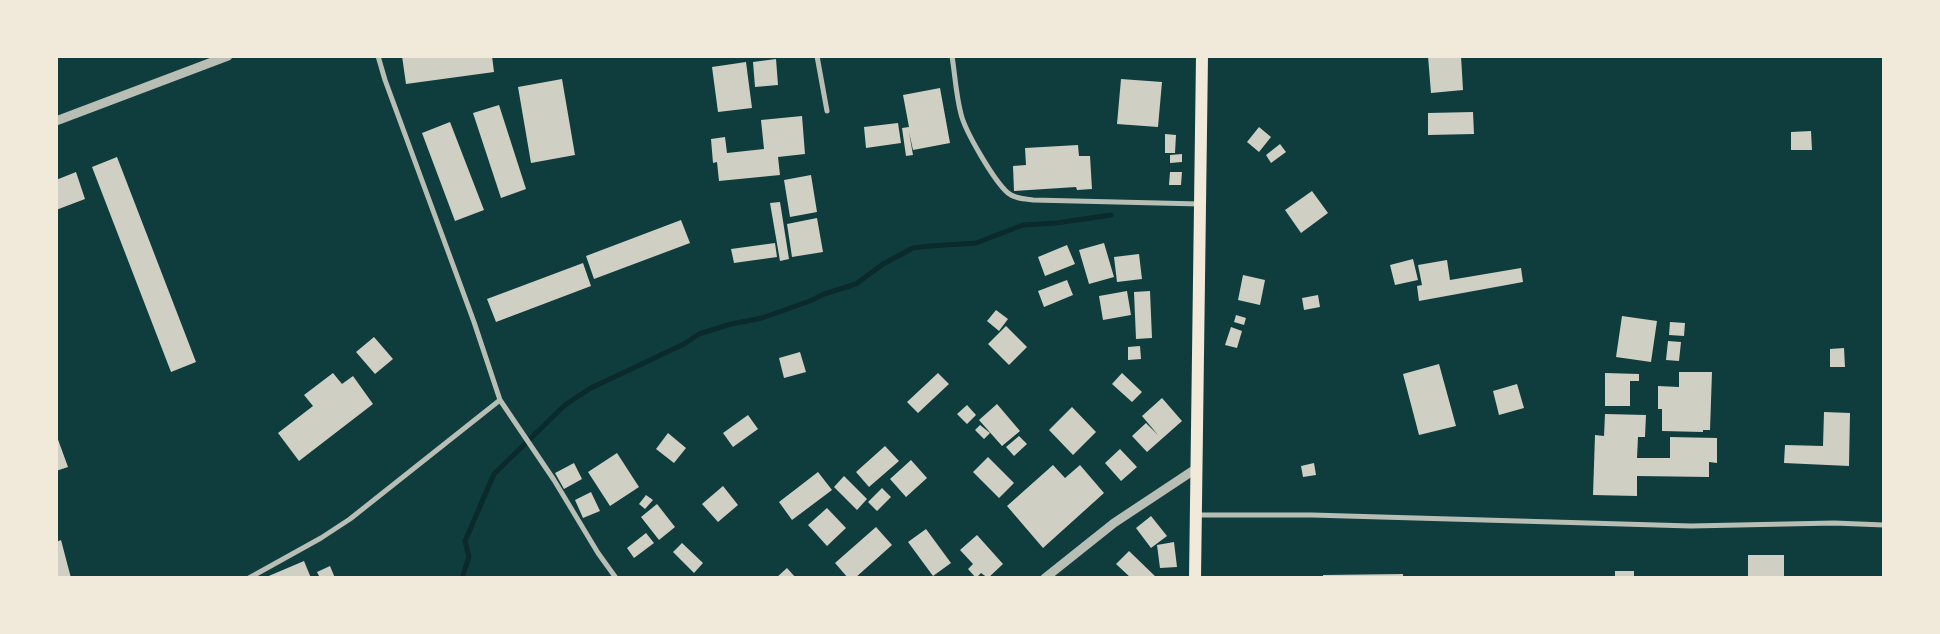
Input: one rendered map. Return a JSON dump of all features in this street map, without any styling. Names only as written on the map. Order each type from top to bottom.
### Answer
[{"type":"main road","points":[[1195,578],[1202,56]]},
{"type":"street","points":[[56,121],[228,56]]},
{"type":"street","points":[[378,56],[385,80],[474,322],[500,400],[554,480],[598,553],[616,578]]},
{"type":"street","points":[[817,56],[827,111]]},
{"type":"street","points":[[952,56],[961,115],[967,131],[1008,194],[1021,199],[1033,200],[1200,204]]},
{"type":"street","points":[[249,578],[322,538],[350,519],[500,400]]},
{"type":"street","points":[[1045,578],[1114,523],[1196,468]]},
{"type":"street","points":[[1196,516],[1331,515],[1691,526],[1834,523],[1884,525]]},
{"type":"building","points":[[402,56],[492,56],[494,72],[406,84]]},
{"type":"building","points":[[1428,56],[1461,56],[1463,90],[1431,93]]},
{"type":"building","points":[[776,59],[778,85],[755,87],[753,62]]},
{"type":"building","points":[[746,62],[752,108],[718,112],[712,67]]},
{"type":"building","points":[[562,79],[575,155],[531,163],[518,87]]},
{"type":"building","points":[[1121,79],[1162,82],[1158,127],[1117,124]]},
{"type":"building","points":[[940,88],[950,143],[913,150],[909,132],[913,155],[906,156],[902,128],[909,127],[903,95]]},
{"type":"building","points":[[499,105],[526,189],[501,198],[473,113]]},
{"type":"building","points":[[1473,112],[1474,134],[1428,135],[1428,113]]},
{"type":"building","points":[[802,116],[805,154],[778,157],[780,175],[719,181],[717,162],[713,163],[711,139],[725,137],[727,153],[764,149],[761,120]]},
{"type":"building","points":[[450,122],[484,210],[455,221],[422,133]]},
{"type":"building","points":[[898,123],[901,143],[866,148],[864,127]]},
{"type":"building","points":[[1259,127],[1271,137],[1259,152],[1247,142]]},
{"type":"building","points":[[1811,131],[1812,150],[1791,150],[1791,132]]},
{"type":"building","points":[[1165,134],[1176,135],[1175,153],[1165,153]]},
{"type":"building","points":[[1280,144],[1286,152],[1271,163],[1266,155]]},
{"type":"building","points":[[1078,145],[1079,156],[1090,156],[1092,189],[1077,190],[1076,187],[1014,191],[1013,166],[1026,165],[1025,148]]},
{"type":"building","points":[[1182,154],[1182,162],[1170,163],[1170,155]]},
{"type":"building","points":[[117,157],[196,362],[171,372],[92,167]]},
{"type":"building","points":[[76,172],[85,199],[56,210],[56,180]]},
{"type":"building","points":[[1170,172],[1182,172],[1181,185],[1169,185]]},
{"type":"building","points":[[811,175],[817,212],[790,217],[784,180]]},
{"type":"building","points":[[1312,191],[1328,213],[1301,233],[1285,210]]},
{"type":"building","points":[[780,202],[789,259],[780,261],[770,203]]},
{"type":"building","points":[[817,218],[823,252],[792,257],[787,224]]},
{"type":"building","points":[[681,220],[690,243],[594,279],[586,256]]},
{"type":"building","points":[[775,243],[777,257],[734,263],[731,249]]},
{"type":"building","points":[[1104,243],[1114,277],[1089,284],[1079,250]]},
{"type":"building","points":[[1067,245],[1075,264],[1045,276],[1038,257]]},
{"type":"building","points":[[1139,254],[1142,279],[1117,282],[1114,257]]},
{"type":"building","points":[[1413,259],[1418,280],[1395,285],[1390,265]]},
{"type":"building","points":[[1447,260],[1450,280],[1521,268],[1523,282],[1419,301],[1417,286],[1422,285],[1418,265]]},
{"type":"building","points":[[583,263],[591,286],[496,322],[487,299]]},
{"type":"building","points":[[1243,275],[1265,280],[1260,305],[1238,300]]},
{"type":"building","points":[[1067,280],[1073,295],[1044,307],[1038,291]]},
{"type":"building","points":[[1127,291],[1131,315],[1103,320],[1099,296]]},
{"type":"building","points":[[1150,291],[1152,338],[1136,339],[1134,292]]},
{"type":"building","points":[[1318,295],[1320,307],[1304,310],[1302,298]]},
{"type":"building","points":[[996,310],[1008,319],[999,331],[987,321]]},
{"type":"building","points":[[1236,315],[1246,318],[1244,325],[1234,322]]},
{"type":"building","points":[[1622,316],[1657,321],[1651,362],[1616,357]]},
{"type":"building","points":[[1670,322],[1685,323],[1684,336],[1669,335]]},
{"type":"building","points":[[1006,326],[1027,347],[1009,365],[988,344]]},
{"type":"building","points":[[1231,327],[1242,331],[1237,348],[1225,345]]},
{"type":"building","points":[[374,337],[393,359],[375,374],[356,352]]},
{"type":"building","points":[[1668,341],[1681,342],[1679,361],[1666,360]]},
{"type":"building","points":[[1140,346],[1141,359],[1128,360],[1128,347]]},
{"type":"building","points":[[1844,348],[1845,367],[1830,367],[1830,349]]},
{"type":"building","points":[[800,352],[806,372],[784,378],[779,358]]},
{"type":"building","points":[[1439,364],[1456,426],[1419,435],[1403,374]]},
{"type":"building","points":[[1679,372],[1712,372],[1710,430],[1703,430],[1703,432],[1662,431],[1662,409],[1658,409],[1658,386],[1679,387]]},
{"type":"building","points":[[333,373],[342,384],[353,376],[373,404],[299,461],[278,433],[313,406],[304,395]]},
{"type":"building","points":[[938,373],[949,384],[918,413],[907,402]]},
{"type":"building","points":[[1122,373],[1142,392],[1132,402],[1112,384]]},
{"type":"building","points":[[1605,373],[1639,374],[1639,381],[1630,381],[1630,406],[1605,406]]},
{"type":"building","points":[[1517,384],[1524,408],[1499,415],[1493,391]]},
{"type":"building","points":[[1162,398],[1182,421],[1147,452],[1132,436],[1146,423],[1158,435],[1142,416]]},
{"type":"building","points":[[997,404],[1020,431],[1002,446],[979,420]]},
{"type":"building","points":[[967,405],[976,415],[967,424],[957,414]]},
{"type":"building","points":[[1072,407],[1096,432],[1073,455],[1049,430]]},
{"type":"building","points":[[1824,412],[1850,413],[1849,466],[1784,463],[1785,445],[1823,446]]},
{"type":"building","points":[[1605,414],[1646,415],[1645,437],[1638,437],[1637,458],[1670,458],[1670,437],[1717,438],[1717,463],[1709,462],[1709,477],[1637,476],[1637,496],[1593,495],[1595,435],[1604,436]]},
{"type":"building","points":[[748,415],[758,429],[733,447],[723,433]]},
{"type":"building","points":[[980,425],[990,433],[984,439],[975,430]]},
{"type":"building","points":[[668,433],[686,448],[674,463],[656,449]]},
{"type":"building","points":[[56,434],[68,467],[56,471]]},
{"type":"building","points":[[1019,436],[1027,444],[1014,456],[1006,447]]},
{"type":"building","points":[[885,446],[899,461],[869,487],[856,472]]},
{"type":"building","points":[[1120,449],[1137,467],[1121,481],[1105,463]]},
{"type":"building","points":[[617,453],[639,487],[610,506],[588,472]]},
{"type":"building","points":[[988,457],[1014,483],[999,498],[973,472]]},
{"type":"building","points":[[911,460],[927,478],[906,497],[890,479]]},
{"type":"building","points":[[574,463],[582,479],[564,489],[555,473]]},
{"type":"building","points":[[1314,463],[1316,475],[1303,477],[1301,466]]},
{"type":"building","points":[[1053,465],[1065,478],[1080,465],[1104,493],[1043,548],[1007,506]]},
{"type":"building","points":[[818,472],[832,490],[792,520],[779,502]]},
{"type":"building","points":[[844,476],[867,499],[857,510],[834,487]]},
{"type":"building","points":[[723,486],[738,505],[718,522],[702,504]]},
{"type":"building","points":[[882,488],[891,497],[877,511],[868,502]]},
{"type":"building","points":[[591,492],[600,511],[583,518],[575,500]]},
{"type":"building","points":[[646,495],[653,500],[645,509],[639,504]]},
{"type":"building","points":[[657,504],[675,527],[659,540],[641,517]]},
{"type":"building","points":[[827,508],[846,528],[827,546],[808,525]]},
{"type":"building","points":[[1151,516],[1167,536],[1151,548],[1136,528]]},
{"type":"building","points":[[876,527],[892,545],[855,578],[848,578],[835,563]]},
{"type":"building","points":[[926,529],[951,563],[933,576],[908,542]]},
{"type":"building","points":[[646,533],[654,543],[634,558],[627,548]]},
{"type":"building","points":[[977,535],[1003,564],[988,578],[981,573],[976,578],[968,569],[973,564],[960,550]]},
{"type":"building","points":[[61,540],[71,578],[56,578],[56,542]]},
{"type":"building","points":[[1174,542],[1177,567],[1160,568],[1157,545]]},
{"type":"building","points":[[682,543],[703,563],[694,573],[673,552]]},
{"type":"building","points":[[1129,551],[1157,578],[1131,578],[1116,564]]},
{"type":"building","points":[[1748,555],[1784,555],[1784,578],[1748,578]]},
{"type":"building","points":[[304,561],[311,578],[264,578]]},
{"type":"building","points":[[330,566],[335,578],[320,578],[317,572]]},
{"type":"building","points":[[787,568],[796,578],[776,578]]},
{"type":"building","points":[[1615,571],[1634,571],[1634,578],[1615,578]]},
{"type":"building","points":[[1403,574],[1403,578],[1323,578],[1323,575]]},
{"type":"waterway","points":[[462,578],[469,557],[465,541],[494,474],[565,405],[591,388],[684,344],[699,334],[731,324],[762,318],[856,284],[883,264],[913,248],[976,243],[1023,225],[1056,223],[1111,215]]}]
